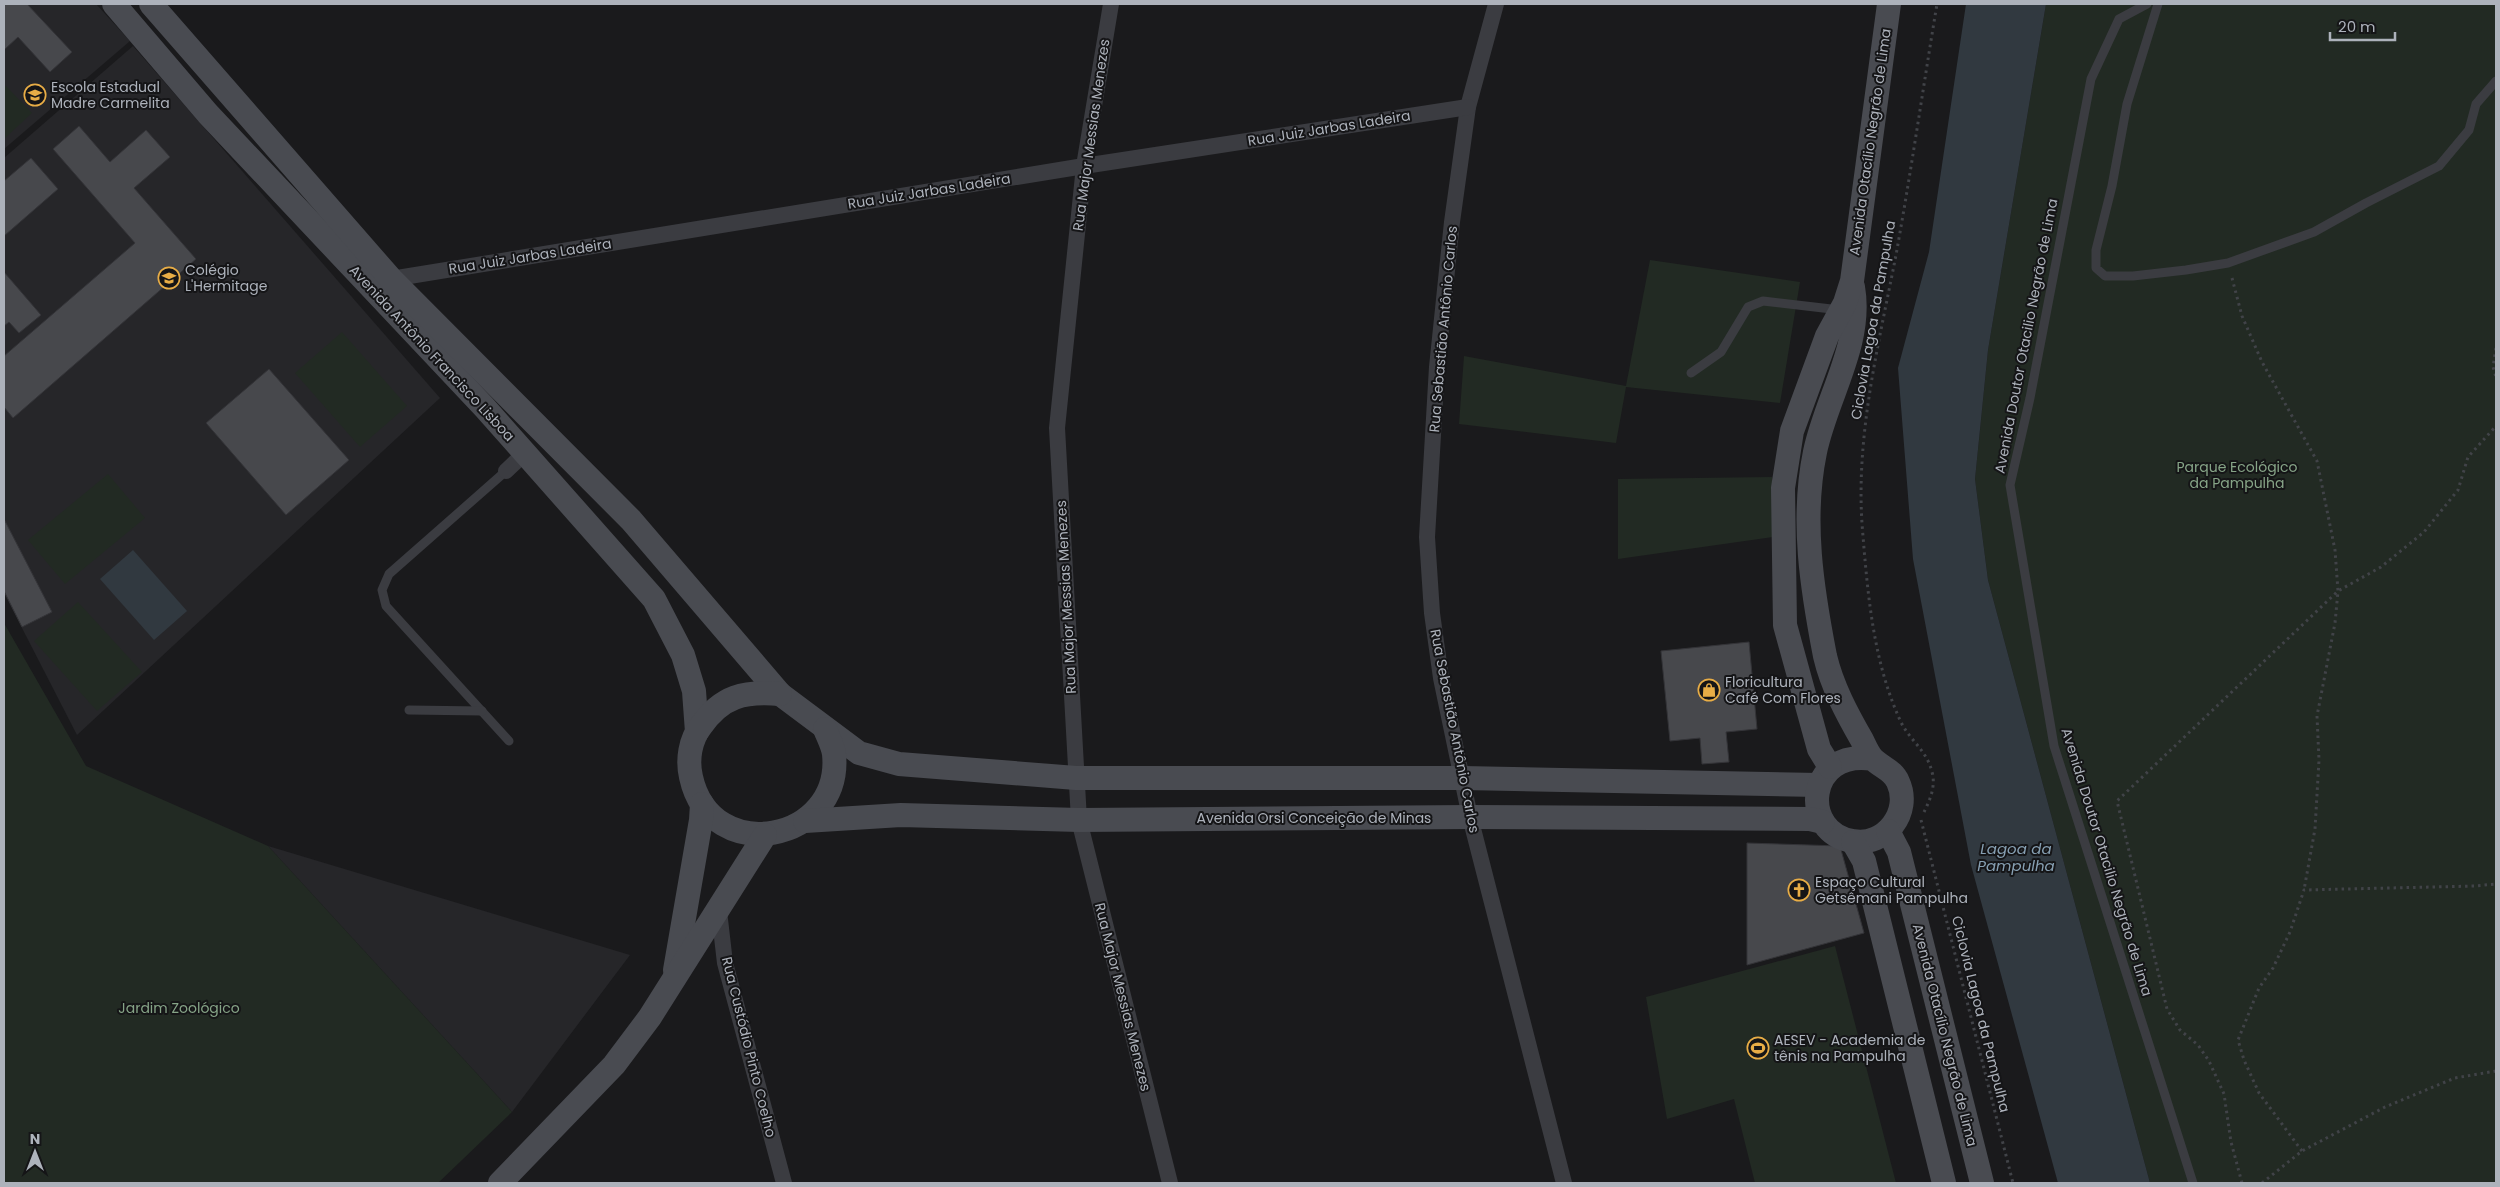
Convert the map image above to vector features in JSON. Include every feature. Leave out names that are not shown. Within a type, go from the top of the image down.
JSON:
[{"type":"street","name":"Avenida Antônio Francisco Lisboa","points":[[114,4],[208,114],[525,453],[654,599],[683,654],[694,691],[697,732]]},
{"type":"street","name":"Avenida Antônio Francisco Lisboa","points":[[151,4],[391,279],[631,520],[780,694]]},
{"type":"street","name":"Rua Major Messias Menezes","points":[[1111,4],[1084,166],[1057,428],[1079,820],[1170,1183]]},
{"type":"street","name":"Rua Sebastião Antônio Carlos","points":[[1496,4],[1468,107],[1452,222],[1437,367],[1427,537],[1436,641],[1470,817],[1564,1183]]},
{"type":"street","name":"Avenida Otacílio Negrão de Lima","points":[[1824,776],[1785,625],[1783,488],[1792,431],[1827,336],[1841,310],[1852,280],[1888,4]]},
{"type":"street","name":"Rua Juiz Jarbas Ladeira","points":[[391,279],[1084,166],[1468,107]]},
{"type":"street","name":"Avenida Otacílio Negrão de Lima","points":[[1852,280],[1857,307],[1853,331],[1815,451],[1807,508],[1810,564],[1826,658],[1844,708],[1873,759]]},
{"type":"street","points":[[506,471],[525,453]]},
{"type":"street","points":[[825,729],[834,754],[832,779],[823,803],[805,821],[766,835],[747,834],[730,828],[714,818],[702,804],[693,787],[689,768],[690,750],[697,732],[711,712],[732,698],[755,692],[780,694],[825,729],[859,752],[899,764],[1076,778],[1824,776],[1847,759],[1860,757],[1873,759],[1892,772],[1902,792],[1900,814],[1888,831],[1877,838],[1853,842]]},
{"type":"street","points":[[1824,776],[1817,804],[1823,822],[1831,831],[1853,842],[1864,861],[1944,1183]]},
{"type":"street","points":[[673,982],[702,820],[702,804]]},
{"type":"street","name":"Avenida Orsi Conceição de Minas","points":[[805,821],[901,815],[1079,820],[1470,817],[1810,820],[1823,822]]},
{"type":"street","name":"Avenida Otacílio Negrão de Lima","points":[[1888,831],[1899,852],[1982,1183]]},
{"type":"street","points":[[500,1183],[614,1065],[650,1017],[766,835]]},
{"type":"street","name":"Rua Custódio Pinto Coelho","points":[[719,911],[725,963],[784,1183]]},
{"type":"lane","name":"Avenida Doutor Otacilio Negrão de Lima","points":[[2147,4],[2119,19],[2091,79],[2030,398],[2010,484],[2054,746],[2193,1183]]},
{"type":"lane","points":[[2158,4],[2127,104],[2112,186],[2096,250],[2096,268],[2105,276],[2133,276],[2228,263],[2314,232],[2439,166],[2469,130],[2476,104],[2496,81]]},
{"type":"lane","points":[[1691,373],[1721,352],[1748,306],[1763,302],[1841,310]]},
{"type":"lane","points":[[506,471],[389,574],[382,590],[386,606],[509,741]]},
{"type":"lane","points":[[409,710],[482,711]]},
{"type":"path","name":"Ciclovia Lagoa da Pampulha","points":[[1937,4],[1896,253],[1870,387],[1862,465],[1862,535],[1880,670],[1901,722],[1922,749],[1933,773],[1933,792],[1921,820],[2013,1183]]},
{"type":"path","points":[[2228,263],[2242,316],[2262,362],[2317,461],[2335,550],[2338,591],[2328,669],[2317,716],[2319,760],[2315,829],[2304,890],[2290,932],[2273,968],[2259,988],[2238,1040],[2244,1060],[2259,1092],[2302,1151]]},
{"type":"path","points":[[2496,348],[2493,367],[2496,377]]},
{"type":"path","points":[[2242,1183],[2231,1142],[2224,1094],[2209,1062],[2198,1045],[2180,1030],[2167,1009],[2117,801],[2338,591],[2382,567],[2424,532],[2458,490],[2468,457],[2496,426]]},
{"type":"path","points":[[2304,890],[2496,884]]},
{"type":"path","points":[[2262,1183],[2302,1151],[2385,1107],[2455,1078],[2496,1071]]},
{"type":"shaded area","name":"Escola Estadual Madre Carmelita","points":[[4,4],[96,4],[130,41],[4,149]]},
{"type":"shaded area","name":"Colégio L'Hermitage","points":[[133,46],[440,398],[77,735],[4,593],[4,158]]},
{"type":"shaded area","points":[[268,846],[630,955],[512,1112]]},
{"type":"green space","name":"Parque Ecológico da Pampulha","points":[[2046,4],[2496,4],[2496,1183],[2150,1183],[1988,580],[1975,479],[1988,350]]},
{"type":"green space","points":[[6,86],[32,113],[4,139],[4,88]]},
{"type":"green space","points":[[1650,260],[1800,282],[1780,403],[1626,387],[1616,443],[1459,424],[1464,356],[1626,386]]},
{"type":"green space","points":[[342,332],[407,406],[360,447],[295,373]]},
{"type":"green space","points":[[108,474],[145,518],[65,584],[28,540]]},
{"type":"green space","points":[[1772,477],[1773,537],[1618,559],[1618,479]]},
{"type":"green space","points":[[78,602],[142,672],[97,711],[34,641]]},
{"type":"green space","name":"Jardim Zoológico","points":[[4,623],[86,766],[268,846],[512,1112],[438,1183],[4,1183]]},
{"type":"green space","name":"AESEV - Academia de tênis na Pampulha","points":[[1835,946],[1896,1183],[1755,1183],[1734,1099],[1667,1119],[1646,997]]},
{"type":"water","name":"Lagoa da Pampulha","points":[[1966,4],[2046,4],[1988,350],[1975,479],[1988,580],[2150,1183],[2058,1183],[1971,865],[1913,559],[1898,368],[1929,252]]},
{"type":"water","points":[[133,550],[187,611],[154,640],[100,579]]},
{"type":"building","points":[[4,4],[27,4],[72,52],[50,72],[18,37],[4,50]]},
{"type":"building","points":[[79,126],[110,162],[146,130],[170,157],[134,188],[196,259],[13,418],[4,407],[4,356],[135,243],[53,149]]},
{"type":"building","points":[[31,158],[58,189],[4,236],[4,181]]},
{"type":"building","points":[[4,272],[41,315],[19,333],[9,322],[4,326]]},
{"type":"building","points":[[269,369],[349,460],[286,515],[206,423]]},
{"type":"building","points":[[4,519],[52,612],[22,627],[4,591]]},
{"type":"building","name":"Floricultura Café Com Flores","points":[[1749,642],[1757,729],[1726,732],[1729,762],[1702,764],[1700,738],[1670,741],[1661,651]]},
{"type":"building","name":"Espaço Cultural Getsêmani Pampulha","points":[[1747,843],[1840,846],[1864,933],[1747,965]]},
{"type":"place","name":"Escola Estadual Madre Carmelita","points":[[35,95]]},
{"type":"place","name":"Colégio L'Hermitage","points":[[169,278]]},
{"type":"place","name":"Floricultura Café Com Flores","points":[[1709,690]]},
{"type":"place","name":"Espaço Cultural Getsêmani Pampulha","points":[[1799,890]]},
{"type":"place","name":"AESEV - Academia de tênis na Pampulha","points":[[1758,1048]]}]
